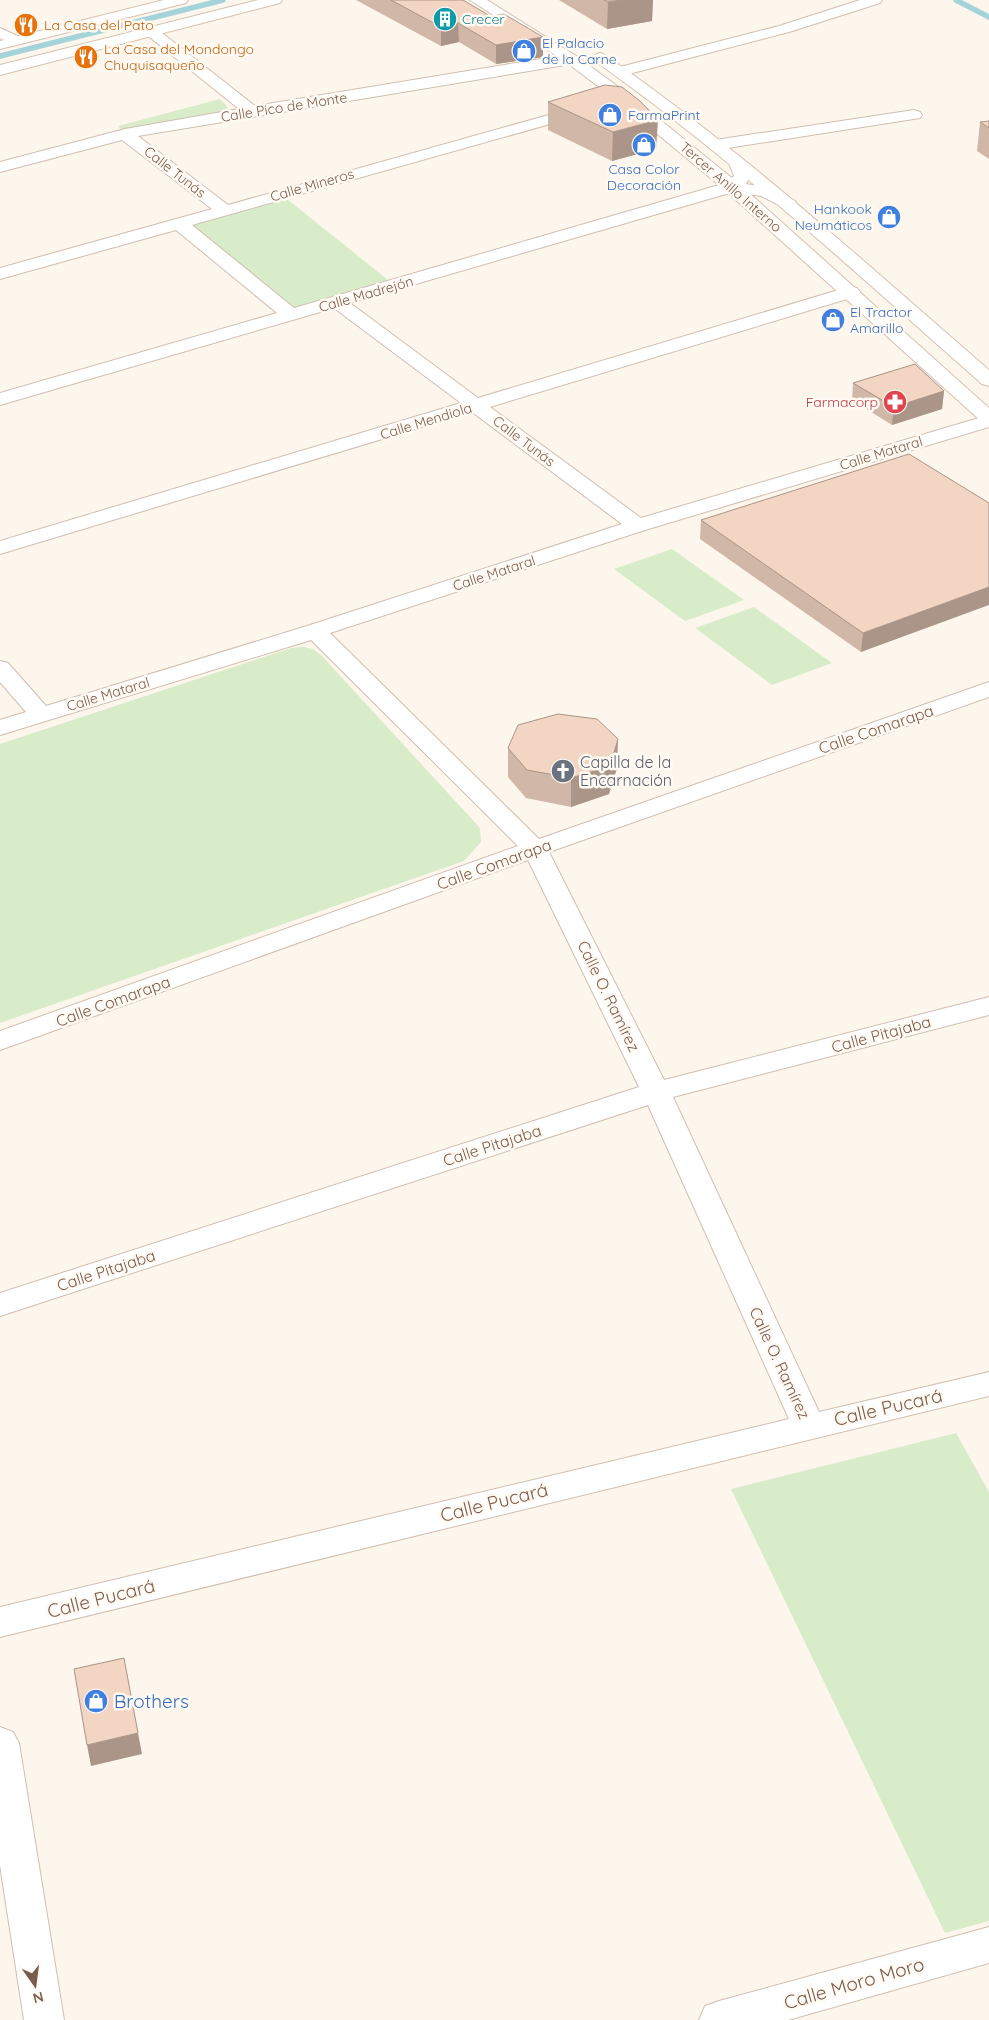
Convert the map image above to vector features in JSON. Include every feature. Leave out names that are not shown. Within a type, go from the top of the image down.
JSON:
[{"type":"street","points":[[0,45],[181,0]]},
{"type":"street","points":[[0,70],[275,0]]},
{"type":"street","name":"Tercer Anillo Interno","points":[[477,0],[571,59],[625,98],[732,187],[989,420]]},
{"type":"street","points":[[621,71],[784,29],[876,0]]},
{"type":"street","points":[[0,32],[17,41]]},
{"type":"street","points":[[152,32],[253,112]]},
{"type":"street","name":"Tercer Anillo Interno","points":[[589,51],[621,71],[653,95],[789,204],[989,380]]},
{"type":"street","name":"Calle Pico de Monte","points":[[0,167],[125,134],[174,124],[571,59]]},
{"type":"street","points":[[598,77],[638,97],[653,95]]},
{"type":"street","name":"Calle Mineros","points":[[0,274],[625,98]]},
{"type":"street","points":[[715,145],[914,115]]},
{"type":"street","name":"Calle Tunás","points":[[125,134],[224,210]]},
{"type":"street","points":[[732,187],[739,182],[742,176],[738,163]]},
{"type":"street","name":"Calle Madrejón","points":[[0,399],[732,187],[766,192],[789,204]]},
{"type":"street","points":[[178,223],[291,315]]},
{"type":"street","name":"Calle Mendiola","points":[[0,548],[850,292]]},
{"type":"street","name":"Calle Tunás","points":[[337,302],[638,526]]},
{"type":"street","name":"Calle Mataral","points":[[0,728],[40,714],[315,632],[638,526],[989,420]]},
{"type":"street","name":"Calle O. Ramírez","points":[[315,632],[536,849],[656,1092],[809,1426]]},
{"type":"street","points":[[0,668],[40,714]]},
{"type":"street","name":"Calle Comarapa","points":[[0,1041],[989,689]]},
{"type":"street","name":"Calle Pitajaba","points":[[0,1305],[656,1092],[989,1006]]},
{"type":"street","name":"Calle Pucará","points":[[0,1622],[989,1384]]},
{"type":"street","points":[[0,1744],[44,2020]]},
{"type":"street","name":"Calle Moro Moro","points":[[719,2020],[989,1945]]},
{"type":"green space","points":[[220,99],[228,109],[223,113],[122,130],[118,126]]},
{"type":"green space","points":[[287,199],[388,280],[292,308],[191,225]]},
{"type":"green space","points":[[672,549],[744,600],[685,621],[614,569]]},
{"type":"green space","points":[[754,607],[832,663],[772,685],[695,628]]},
{"type":"green space","points":[[303,647],[313,649],[322,656],[480,828],[481,842],[464,861],[0,1023],[0,744],[291,648]]},
{"type":"green space","points":[[956,1433],[989,1492],[989,1921],[945,1933],[731,1489]]},
{"type":"building","points":[[391,0],[463,0],[490,16],[471,20],[504,14],[543,37],[496,45],[458,23],[441,27]]},
{"type":"building","points":[[604,0],[622,0],[608,2]]},
{"type":"building","points":[[605,85],[622,87],[640,101],[658,120],[613,132],[548,102]]},
{"type":"building","points":[[989,121],[989,128],[980,122]]},
{"type":"building","points":[[915,364],[944,391],[894,407],[853,383]]},
{"type":"building","points":[[909,454],[989,503],[989,587],[863,633],[701,520]]},
{"type":"building","points":[[558,714],[597,719],[618,739],[610,766],[571,778],[527,770],[508,748],[518,725]]},
{"type":"building","points":[[124,1658],[138,1733],[87,1745],[74,1669]]},
{"type":"waterway","points":[[0,56],[223,0]]},
{"type":"waterway","points":[[956,0],[989,17]]},
{"type":"place","name":"Crecer","points":[[445,19]]},
{"type":"place","name":"La Casa del Pato","points":[[26,25]]},
{"type":"place","name":"El Palacio de la Carne","points":[[524,51]]},
{"type":"place","name":"La Casa del Mondongo Chuquisaqueño","points":[[86,57]]},
{"type":"place","name":"FarmaPrint","points":[[610,115]]},
{"type":"place","name":"Casa Color Decoración","points":[[644,145]]},
{"type":"place","name":"Hankook Neumáticos","points":[[889,217]]},
{"type":"place","name":"El Tractor Amarillo","points":[[833,320]]},
{"type":"place","name":"Farmacorp","points":[[895,402]]},
{"type":"place","name":"Capilla de la Encarnación","points":[[563,771]]},
{"type":"place","name":"Brothers","points":[[96,1701]]}]
